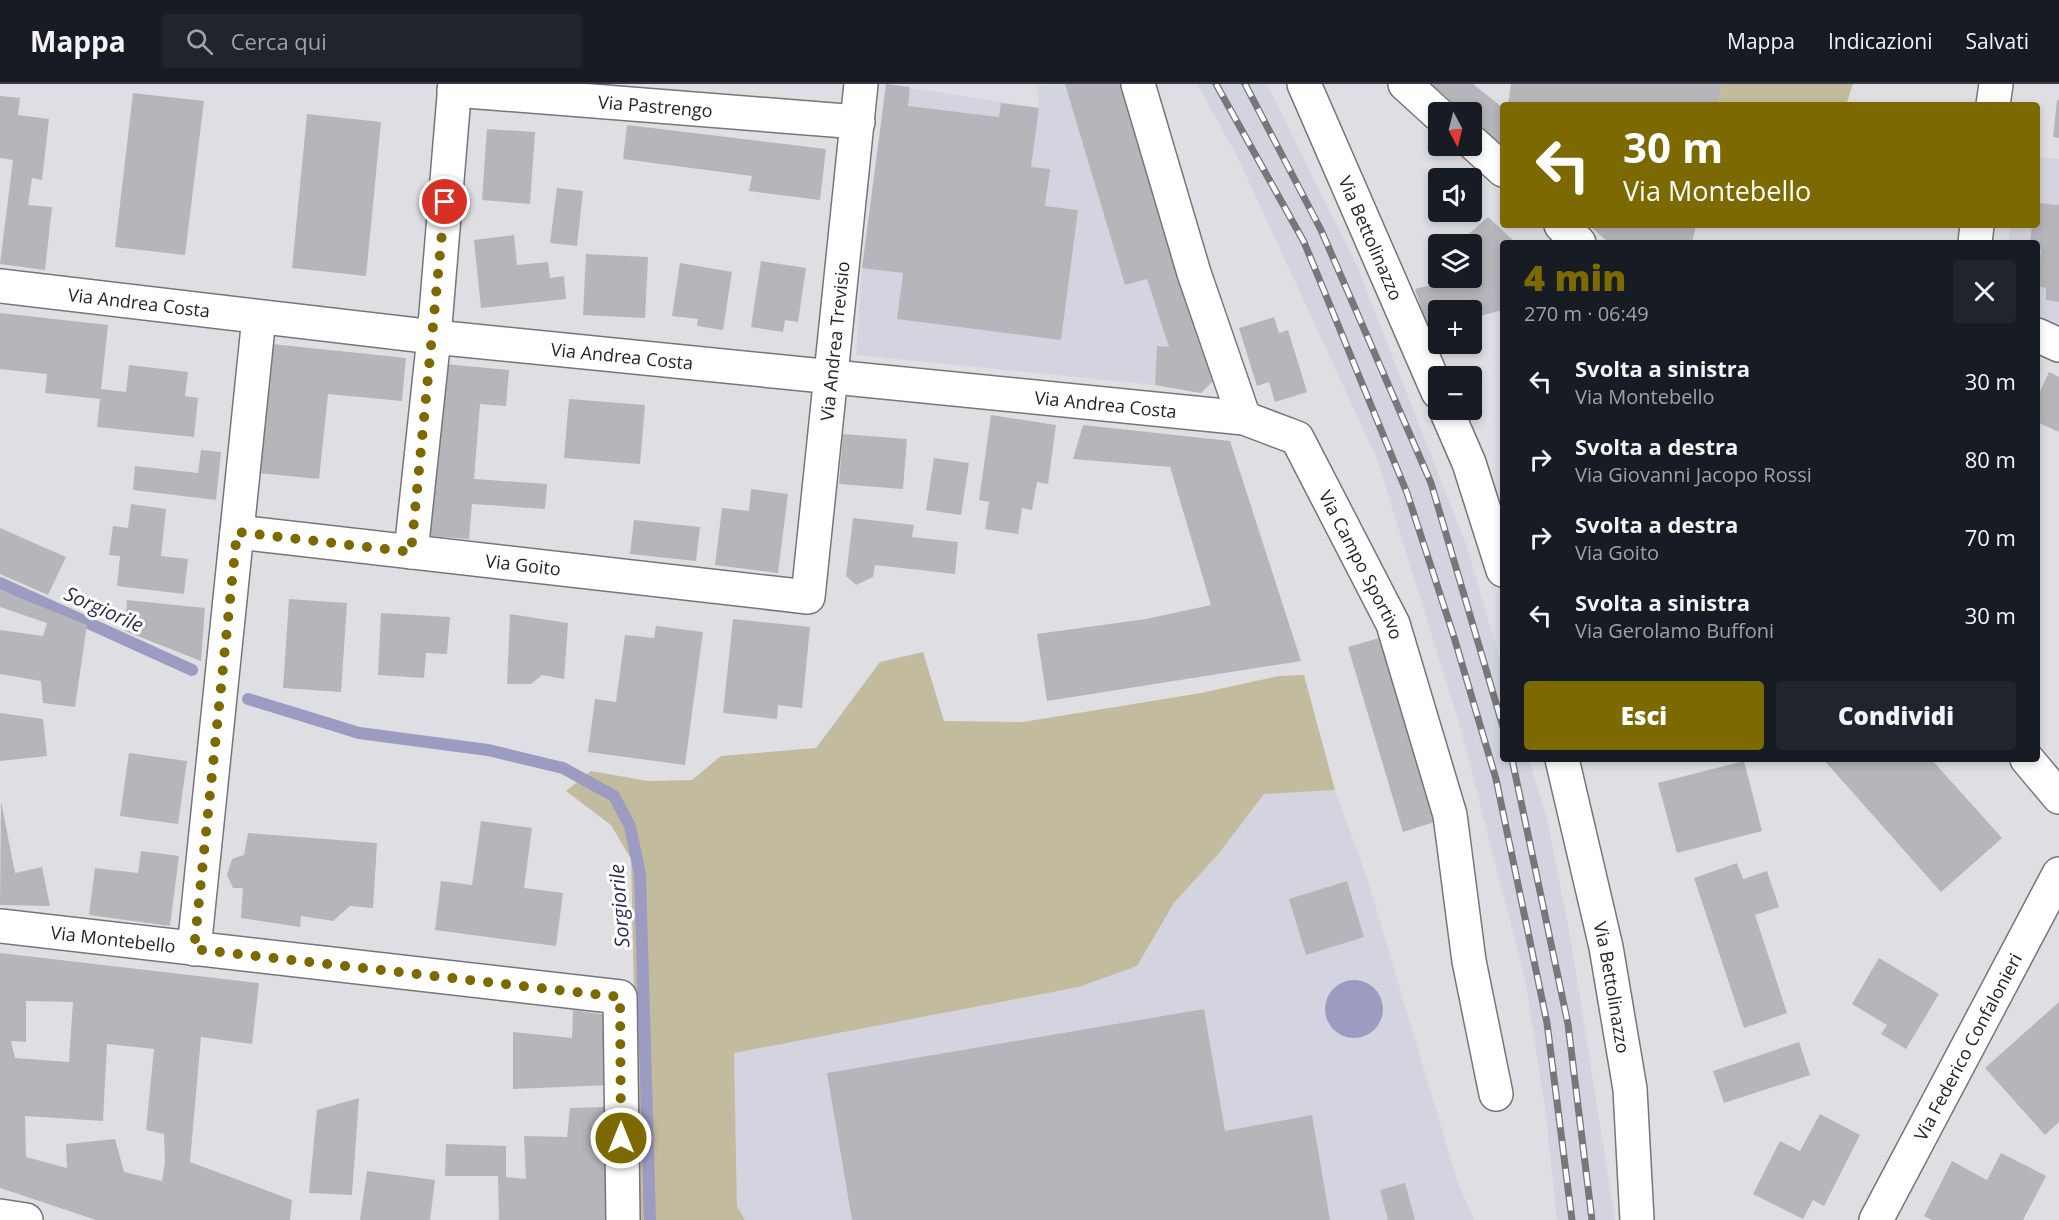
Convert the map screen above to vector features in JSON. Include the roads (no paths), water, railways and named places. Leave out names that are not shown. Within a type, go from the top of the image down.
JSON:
[{"type":"street","name":"Via Andrea Trevisio","points":[[808,597],[833,375],[861,84]]},
{"type":"street","points":[[1138,84],[1194,273],[1244,418]]},
{"type":"street","name":"Via Bettolinazzo","points":[[1304,84],[1428,369]]},
{"type":"street","points":[[1405,84],[1428,105]]},
{"type":"street","points":[[1993,102],[1996,84]]},
{"type":"street","name":"Via Pastrengo","points":[[454,87],[858,122]]},
{"type":"street","points":[[411,552],[434,337],[454,87]]},
{"type":"street","points":[[1482,151],[1500,167]]},
{"type":"street","points":[[1564,228],[1576,240]]},
{"type":"street","name":"Via Andrea Costa","points":[[0,286],[434,337],[833,375],[1244,418]]},
{"type":"street","points":[[194,949],[259,317]]},
{"type":"street","points":[[2040,336],[2059,345]]},
{"type":"street","name":"Via Campo Sportivo","points":[[1244,418],[1297,438],[1393,624],[1450,815],[1469,961],[1496,1094]]},
{"type":"street","points":[[1450,420],[1469,463],[1500,561]]},
{"type":"street","name":"Via Goito","points":[[237,532],[808,597]]},
{"type":"street","name":"Via Bettolinazzo","points":[[1563,762],[1606,948],[1630,1089],[1637,1220]]},
{"type":"street","points":[[2030,762],[2059,797]]},
{"type":"street","name":"Via Federico Confalonieri","points":[[1876,1220],[2059,874]]},
{"type":"street","name":"Via Montebello","points":[[0,926],[620,997],[623,1220]]},
{"type":"street","points":[[0,1216],[26,1220]]},
{"type":"water","points":[[1348,980],[1360,980],[1375,988],[1383,1003],[1383,1015],[1375,1030],[1360,1038],[1348,1038],[1333,1030],[1325,1015],[1325,1003],[1333,988]]},
{"type":"waterway","name":"Sorgiorile","points":[[0,583],[192,670]]},
{"type":"waterway","name":"Sorgiorile","points":[[248,699],[359,733],[488,750],[563,768],[614,796],[630,826],[640,874],[650,1220]]},
{"type":"railway","points":[[1216,84],[1304,242],[1407,493],[1454,637],[1496,779],[1547,1023],[1572,1220]]},
{"type":"railway","points":[[1245,84],[1321,230],[1431,483],[1500,717]]},
{"type":"railway","points":[[1513,762],[1568,1024],[1592,1220]]}]
